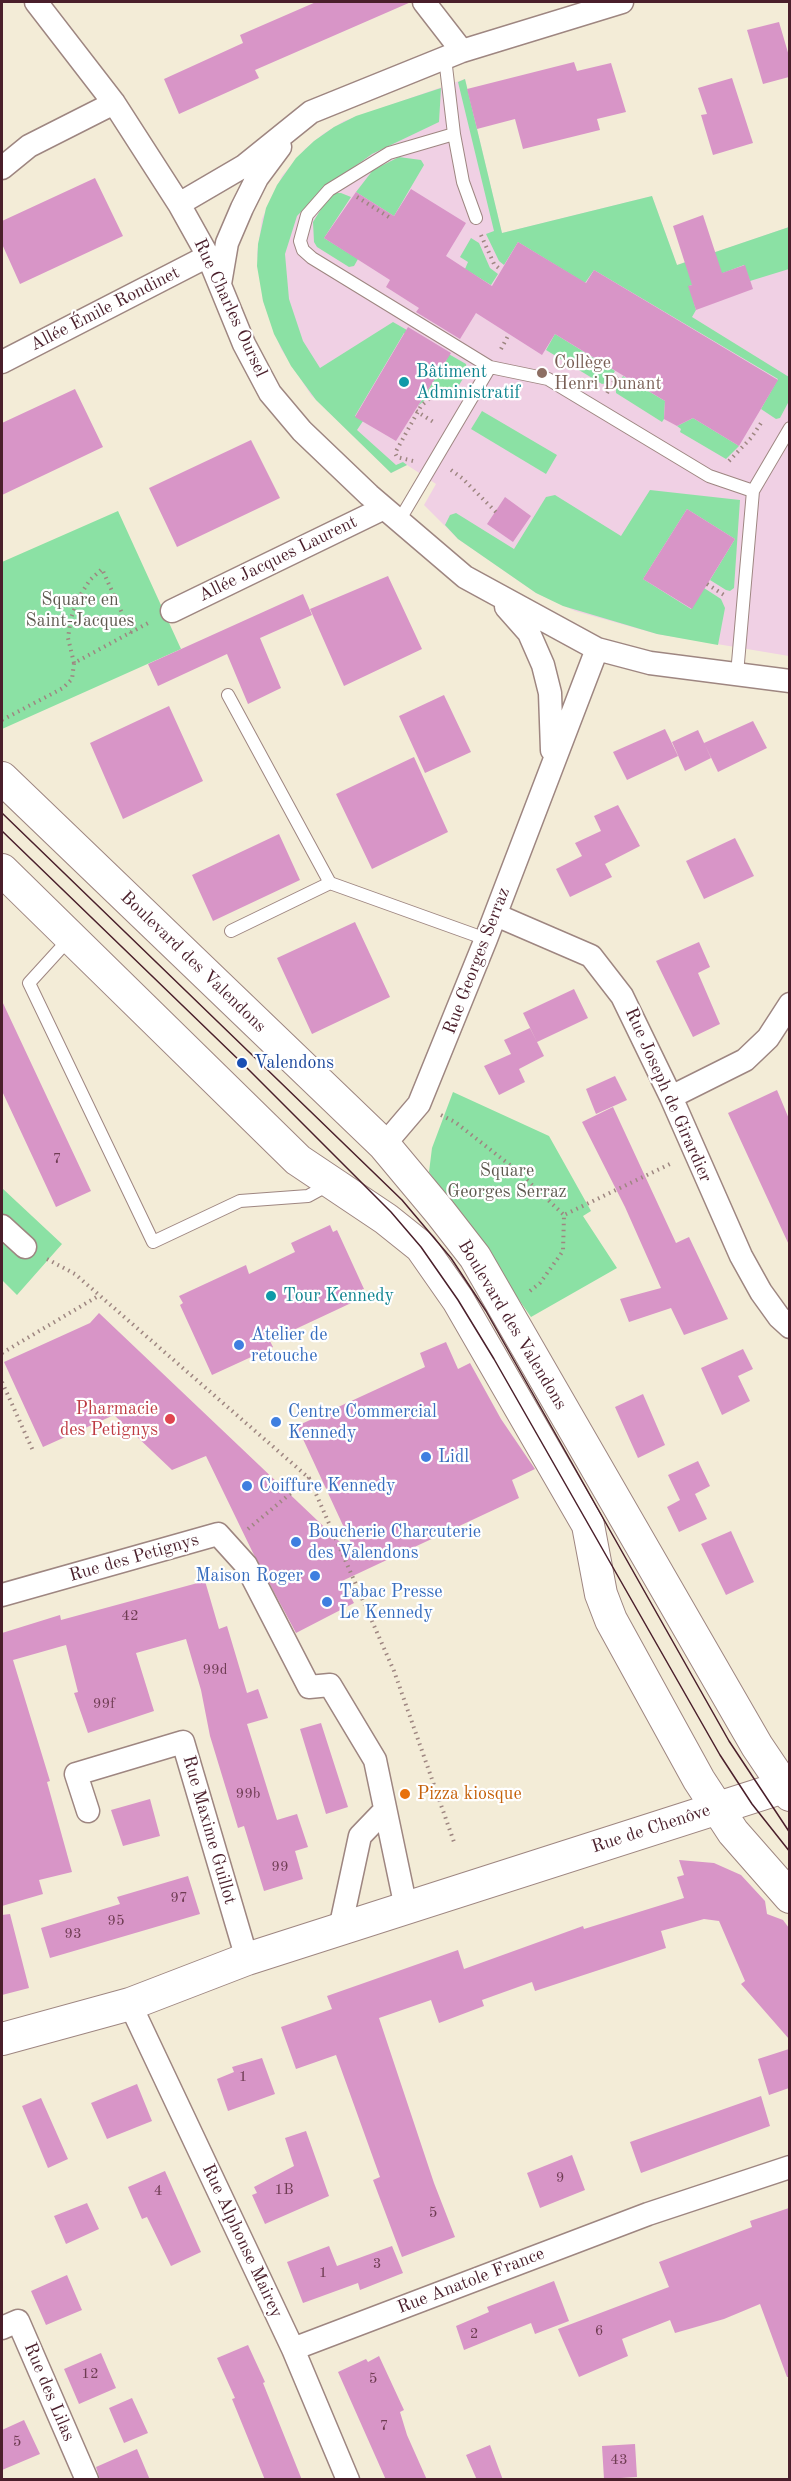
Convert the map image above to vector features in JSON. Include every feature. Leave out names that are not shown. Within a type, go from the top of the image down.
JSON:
[{"type":"street","name":"Rue Charles Oursel","points":[[36,2],[114,103],[179,204],[208,256],[244,344],[270,393],[302,430],[392,514],[465,577],[497,597],[597,649],[650,663],[789,681]]},
{"type":"street","points":[[424,2],[453,54]]},
{"type":"street","points":[[179,204],[244,166],[311,112],[453,54],[620,2]]},
{"type":"street","points":[[2,168],[29,146],[114,103]]},
{"type":"street","points":[[220,285],[227,243],[257,178],[289,135],[311,112]]},
{"type":"street","name":"Allée Émile Rondinet","points":[[2,362],[208,256]]},
{"type":"street","name":"Allée Jacques Laurent","points":[[172,610],[392,514]]},
{"type":"street","name":"Rue Charles Oursel","points":[[497,597],[529,633],[543,665]]},
{"type":"street","name":"Rue Georges Serraz","points":[[384,1145],[419,1104],[496,915],[597,649]]},
{"type":"street","name":"Rue Georges Serraz","points":[[543,665],[551,703],[552,767]]},
{"type":"street","name":"Boulevard des Valendons","points":[[2,778],[384,1145],[475,1257],[743,1722],[787,1789]]},
{"type":"street","name":"Boulevard des Valendons","points":[[2,870],[298,1160],[386,1219],[421,1247],[458,1300],[588,1525],[596,1572],[610,1620],[716,1808],[739,1840],[789,1897]]},
{"type":"street","name":"Rue Joseph de Girardier","points":[[496,915],[591,956],[622,996],[671,1097],[741,1256],[761,1293],[789,1328]]},
{"type":"street","points":[[671,1097],[746,1060],[768,1038],[789,1004]]},
{"type":"street","points":[[2,1226],[25,1247]]},
{"type":"street","points":[[2,2039],[130,2004],[247,1959],[406,1908],[375,1760],[330,1685],[309,1687],[246,1565],[223,1540]]},
{"type":"street","name":"Rue des Petignys","points":[[2,1595],[223,1540]]},
{"type":"street","name":"Rue Maxime Guillot","points":[[88,1811],[76,1774],[183,1742],[247,1959]]},
{"type":"street","name":"Rue de Chenôve","points":[[406,1908],[716,1808],[787,1789]]},
{"type":"street","points":[[340,1929],[360,1836],[385,1810]]},
{"type":"street","name":"Rue Alphonse Mairey","points":[[130,2004],[293,2349],[348,2480]]},
{"type":"street","name":"Rue Anatole France","points":[[293,2349],[648,2214],[789,2167]]},
{"type":"street","name":"Rue des Lilas","points":[[2,2328],[18,2321],[87,2480]]},
{"type":"lane","points":[[453,54],[454,134],[463,182],[476,218]]},
{"type":"lane","points":[[454,134],[389,153],[330,190],[308,216],[300,241],[303,250],[312,258],[490,367],[548,379],[709,476],[753,491]]},
{"type":"lane","points":[[392,514],[432,465],[490,367]]},
{"type":"lane","points":[[737,674],[753,491],[789,428]]},
{"type":"lane","points":[[228,695],[330,883],[486,939]]},
{"type":"lane","points":[[231,931],[330,883]]},
{"type":"lane","points":[[71,937],[29,983],[153,1242],[240,1201],[308,1196],[331,1183]]},
{"type":"path","points":[[338,185],[392,219]]},
{"type":"path","points":[[476,218],[494,264],[501,270]]},
{"type":"path","points":[[466,407],[440,394],[428,398],[416,411],[395,455],[432,465],[462,478],[496,512]]},
{"type":"path","points":[[416,411],[428,419]]},
{"type":"path","points":[[709,476],[740,450],[763,420]]},
{"type":"path","points":[[2,720],[63,688],[72,679],[74,663],[68,638],[71,618],[79,597],[90,580],[102,569],[131,633]]},
{"type":"path","points":[[74,663],[172,610]]},
{"type":"path","points":[[419,1104],[464,1128],[515,1168],[564,1215],[563,1251],[540,1283],[506,1310]]},
{"type":"path","points":[[564,1215],[694,1153]]},
{"type":"path","points":[[25,1247],[75,1274],[309,1478],[394,1671],[454,1842]]},
{"type":"path","points":[[2,1353],[100,1295]]},
{"type":"path","points":[[2,1382],[34,1452]]},
{"type":"path","points":[[223,1540],[309,1478]]},
{"type":"shaded area","name":"Collège Henri Dunant","points":[[465,79],[502,233],[652,196],[677,265],[789,227],[789,656],[657,634],[575,611],[536,593],[458,539],[424,505],[436,484],[407,465],[391,473],[311,395],[281,349],[263,301],[257,254],[262,219],[282,176],[305,149],[344,121]]},
{"type":"green space","points":[[465,79],[502,233],[652,196],[677,265],[789,227],[789,269],[750,281],[744,265],[689,286],[696,310],[692,317],[789,377],[789,401],[780,418],[776,419],[761,409],[778,379],[594,270],[585,283],[518,242],[504,265],[499,261],[486,234],[494,231],[458,82]]},
{"type":"green space","points":[[441,88],[439,122],[372,154],[322,190],[297,216],[285,254],[289,299],[303,341],[320,368],[393,322],[466,364],[467,372],[453,395],[443,391],[433,393],[418,406],[447,359],[404,333],[355,416],[363,421],[357,430],[396,465],[403,462],[407,465],[391,473],[316,400],[291,366],[274,334],[263,301],[257,266],[258,244],[266,208],[277,185],[296,158],[314,141],[334,127],[356,116]]},
{"type":"green space","points":[[399,157],[421,160],[424,165],[394,216],[356,192],[373,170]]},
{"type":"green space","points":[[331,193],[341,193],[351,197],[324,238],[358,259],[354,266],[349,267],[317,247],[314,242],[313,222]]},
{"type":"green space","points":[[471,238],[479,243],[490,268],[498,274],[491,285],[465,269],[468,262],[460,257]]},
{"type":"green space","points":[[555,334],[615,371],[607,383],[602,384],[546,350]]},
{"type":"green space","points":[[623,376],[665,401],[662,422],[616,393],[616,388]]},
{"type":"green space","points":[[482,411],[557,455],[546,474],[471,429]]},
{"type":"green space","points":[[693,418],[739,446],[726,459],[680,432],[681,429],[677,426]]},
{"type":"green space","points":[[650,490],[740,500],[734,588],[730,591],[726,590],[710,580],[735,539],[687,509],[643,579],[691,609],[704,588],[721,599],[725,608],[718,645],[657,634],[563,606],[536,593],[458,539],[445,525],[450,515],[456,513],[514,549],[546,497],[555,495],[621,536]]},
{"type":"green space","name":"Square en Saint-Jacques","points":[[118,511],[181,649],[2,729],[2,562]]},
{"type":"green space","name":"Square Georges Serraz","points":[[453,1092],[549,1136],[591,1211],[583,1216],[617,1268],[531,1317],[429,1172],[432,1148]]},
{"type":"green space","points":[[2,1188],[62,1244],[17,1295],[2,1280]]},
{"type":"building","points":[[316,2],[411,2],[255,70],[259,78],[179,114],[164,79],[243,43],[240,35]]},
{"type":"building","points":[[779,22],[789,56],[789,77],[763,84],[747,30]]},
{"type":"building","points":[[574,62],[577,71],[611,63],[626,112],[597,119],[600,130],[523,149],[515,119],[477,129],[467,89]]},
{"type":"building","points":[[732,78],[753,143],[713,155],[701,115],[707,114],[698,88]]},
{"type":"building","points":[[95,178],[123,236],[20,284],[2,244],[2,221]]},
{"type":"building","points":[[411,189],[466,223],[446,256],[492,286],[518,242],[586,283],[594,270],[778,380],[739,446],[693,418],[677,426],[664,419],[665,401],[555,334],[542,355],[476,313],[460,339],[416,312],[419,308],[386,287],[390,280],[324,238],[356,192],[394,216]]},
{"type":"building","points":[[703,215],[722,273],[745,265],[753,289],[696,310],[688,286],[692,285],[673,226]]},
{"type":"building","name":"Bâtiment Administratif","points":[[408,327],[451,353],[396,441],[355,417]]},
{"type":"building","points":[[75,389],[103,447],[2,495],[2,423]]},
{"type":"building","points":[[251,440],[280,498],[177,547],[149,488]]},
{"type":"building","points":[[505,497],[531,516],[513,542],[487,524]]},
{"type":"building","points":[[687,509],[735,539],[692,609],[643,579]]},
{"type":"building","points":[[388,576],[422,649],[344,686],[310,609]]},
{"type":"building","points":[[303,594],[312,615],[260,638],[281,688],[248,704],[227,654],[158,686],[148,664]]},
{"type":"building","points":[[444,695],[471,752],[425,773],[399,716]]},
{"type":"building","points":[[169,706],[203,781],[123,819],[90,743]]},
{"type":"building","points":[[753,721],[767,748],[718,772],[704,743]]},
{"type":"building","points":[[665,729],[678,756],[627,780],[613,752]]},
{"type":"building","points":[[698,730],[711,758],[685,771],[672,742]]},
{"type":"building","points":[[414,757],[448,832],[372,869],[336,794]]},
{"type":"building","points":[[618,805],[640,846],[605,864],[612,877],[570,897],[556,869],[582,856],[575,843],[601,831],[594,816]]},
{"type":"building","points":[[279,834],[300,880],[213,921],[192,875]]},
{"type":"building","points":[[735,838],[754,876],[704,899],[686,861]]},
{"type":"building","points":[[355,922],[390,997],[312,1034],[277,958]]},
{"type":"building","points":[[699,942],[710,967],[698,973],[720,1024],[693,1037],[656,961]]},
{"type":"building","points":[[574,989],[588,1018],[537,1042],[523,1013]]},
{"type":"building","points":[[2,1001],[91,1191],[56,1207],[2,1091]]},
{"type":"building","points":[[530,1028],[544,1056],[519,1069],[525,1082],[499,1095],[484,1066],[511,1054],[504,1040]]},
{"type":"building","points":[[615,1076],[627,1100],[596,1114],[586,1089]]},
{"type":"building","points":[[777,1090],[789,1119],[789,1245],[728,1113]]},
{"type":"building","points":[[613,1107],[676,1243],[689,1237],[728,1319],[684,1335],[671,1308],[629,1322],[620,1299],[661,1288],[625,1207],[582,1122]]},
{"type":"building","name":"Tour Kennedy","points":[[330,1225],[333,1232],[337,1230],[364,1289],[361,1290],[364,1297],[270,1341],[273,1347],[212,1375],[180,1305],[183,1303],[179,1296],[246,1265],[249,1274],[295,1252],[291,1243]]},
{"type":"building","points":[[99,1313],[359,1560],[297,1426],[425,1367],[420,1353],[446,1342],[458,1369],[470,1363],[501,1419],[535,1469],[512,1480],[519,1498],[342,1581],[354,1603],[296,1633],[253,1553],[206,1456],[172,1470],[114,1415],[43,1447],[4,1362],[90,1323]]},
{"type":"building","points":[[743,1349],[753,1369],[738,1376],[750,1401],[722,1415],[701,1368]]},
{"type":"building","points":[[643,1394],[665,1445],[638,1458],[615,1407]]},
{"type":"building","points":[[698,1461],[710,1486],[695,1494],[707,1519],[679,1532],[667,1507],[680,1500],[668,1475]]},
{"type":"building","points":[[731,1531],[754,1582],[726,1595],[701,1544]]},
{"type":"building","points":[[205,1581],[219,1629],[227,1626],[247,1693],[258,1689],[268,1718],[247,1724],[277,1820],[297,1814],[308,1847],[295,1851],[303,1879],[264,1891],[244,1826],[238,1828],[210,1736],[201,1690],[186,1639],[136,1653],[154,1711],[88,1733],[74,1693],[78,1692],[66,1645],[13,1660],[50,1781],[47,1782],[72,1872],[39,1880],[43,1894],[2,1906],[2,1633],[60,1615],[61,1620]]},
{"type":"building","points":[[321,1723],[348,1807],[326,1814],[300,1729]]},
{"type":"building","points":[[150,1799],[160,1836],[123,1846],[111,1810]]},
{"type":"building","points":[[679,1860],[714,1863],[741,1875],[765,1901],[767,1914],[783,1920],[789,1928],[789,2039],[741,1984],[745,1981],[719,1921],[704,1919],[661,1931],[666,1948],[535,1991],[532,1982],[482,2000],[484,2006],[439,2023],[431,2000],[379,2018],[434,2183],[455,2237],[402,2257],[373,2180],[380,2177],[336,2055],[296,2069],[281,2027],[332,2009],[327,1996],[458,1950],[464,1969],[583,1926],[584,1929],[684,1898],[677,1877],[684,1875]]},
{"type":"building","points":[[188,1876],[200,1914],[50,1958],[41,1928],[120,1904],[117,1897]]},
{"type":"building","points":[[10,1914],[29,1988],[2,1995],[2,1915]]},
{"type":"building","points":[[789,2049],[789,2088],[769,2095],[758,2059]]},
{"type":"building","points":[[262,2058],[275,2094],[228,2111],[217,2079],[234,2072],[232,2067]]},
{"type":"building","points":[[137,2084],[152,2121],[107,2139],[91,2103]]},
{"type":"building","points":[[761,2096],[770,2126],[641,2173],[630,2142]]},
{"type":"building","points":[[41,2098],[68,2159],[48,2168],[22,2106]]},
{"type":"building","points":[[306,2131],[329,2196],[265,2224],[252,2195],[257,2193],[254,2187],[294,2166],[285,2138]]},
{"type":"building","points":[[572,2155],[585,2190],[540,2208],[527,2173]]},
{"type":"building","points":[[165,2171],[201,2252],[171,2266],[147,2217],[142,2219],[128,2187]]},
{"type":"building","points":[[87,2203],[99,2229],[66,2244],[54,2216]]},
{"type":"building","points":[[789,2208],[789,2377],[787,2377],[760,2304],[724,2319],[675,2333],[670,2320],[622,2339],[628,2356],[579,2377],[558,2329],[669,2287],[659,2262],[752,2227],[750,2221]]},
{"type":"building","points":[[329,2246],[337,2266],[392,2246],[403,2273],[360,2290],[358,2283],[303,2303],[287,2262]]},
{"type":"building","points":[[67,2275],[82,2310],[46,2325],[31,2291]]},
{"type":"building","points":[[554,2281],[569,2321],[535,2334],[531,2323],[464,2350],[456,2326],[489,2312],[487,2307]]},
{"type":"building","points":[[248,2345],[265,2382],[263,2383],[302,2480],[265,2480],[232,2399],[235,2398],[217,2358]]},
{"type":"building","points":[[101,2353],[116,2388],[79,2404],[64,2369]]},
{"type":"building","points":[[379,2356],[404,2410],[400,2412],[407,2435],[427,2480],[386,2480],[338,2372],[366,2359],[368,2362]]},
{"type":"building","points":[[132,2398],[148,2433],[124,2443],[109,2408]]},
{"type":"building","points":[[24,2420],[40,2454],[2,2470],[2,2430]]},
{"type":"building","points":[[635,2444],[637,2477],[604,2479],[602,2446]]},
{"type":"building","points":[[490,2445],[503,2480],[477,2480],[466,2455]]},
{"type":"building","points":[[137,2449],[150,2480],[100,2480],[96,2467]]},
{"type":"tram line","points":[[2,813],[402,1200],[451,1258],[486,1311],[729,1741],[790,1833]]},
{"type":"tram line","points":[[2,831],[242,1063],[391,1212],[421,1247],[458,1300],[494,1359],[720,1755],[752,1804],[790,1852]]},
{"type":"place","name":"Collège Henri Dunant","points":[[542,373]]},
{"type":"place","name":"Bâtiment Administratif","points":[[404,382]]},
{"type":"place","name":"Valendons","points":[[242,1063]]},
{"type":"place","name":"Tour Kennedy","points":[[271,1296]]},
{"type":"place","name":"Atelier de retouche","points":[[239,1345]]},
{"type":"place","name":"Pharmacie des Petignys","points":[[170,1419]]},
{"type":"place","name":"Centre Commercial Kennedy","points":[[276,1422]]},
{"type":"place","name":"Lidl","points":[[426,1457]]},
{"type":"place","name":"Coiffure Kennedy","points":[[247,1486]]},
{"type":"place","name":"Boucherie Charcuterie des Valendons","points":[[296,1542]]},
{"type":"place","name":"Maison Roger","points":[[315,1576]]},
{"type":"place","name":"Tabac Presse Le Kennedy","points":[[327,1602]]},
{"type":"place","name":"Pizza kiosque","points":[[405,1794]]}]
